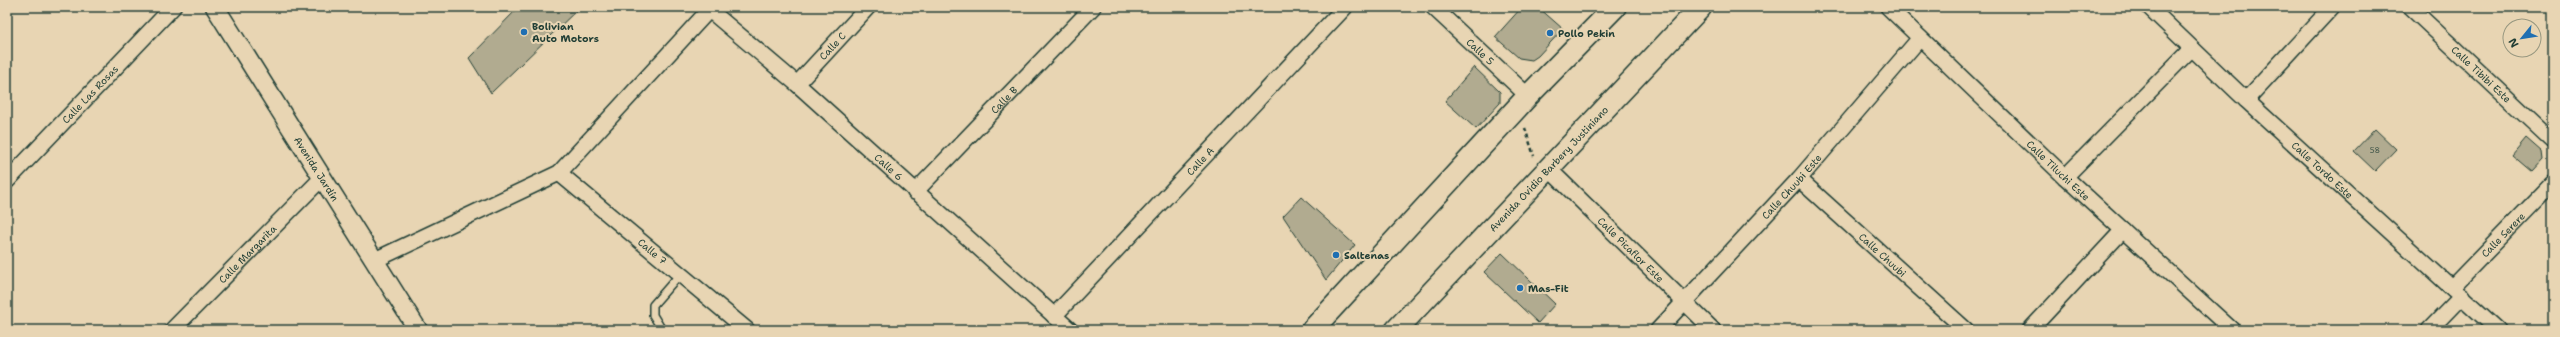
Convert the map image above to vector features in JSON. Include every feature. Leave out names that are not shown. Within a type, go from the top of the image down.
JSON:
[{"type":"main road","points":[[1312,330],[1523,101],[1615,7]]},
{"type":"main road","name":"Avenida Ovidio Barbery Justiniano","points":[[1396,330],[1701,7]]},
{"type":"street","name":"Calle Las Rosas","points":[[7,181],[173,7]]},
{"type":"street","name":"Avenida Jardín","points":[[215,7],[418,330]]},
{"type":"street","name":"Calle C","points":[[797,84],[868,7]]},
{"type":"street","name":"Calle B","points":[[914,192],[1093,7]]},
{"type":"street","name":"Calle A","points":[[1054,316],[1345,7]]},
{"type":"street","name":"Calle 5","points":[[1433,7],[1523,101]]},
{"type":"street","name":"Calle Tiluchi Este","points":[[1888,7],[2065,177],[2232,330]]},
{"type":"street","name":"Calle Tordo Este","points":[[2149,7],[2191,49],[2246,100],[2498,330]]},
{"type":"street","points":[[2246,100],[2332,7]]},
{"type":"street","name":"Calle Tibibi Este","points":[[2410,7],[2553,141]]},
{"type":"street","name":"Calle 6","points":[[707,8],[797,84],[914,192],[1070,330]]},
{"type":"street","points":[[374,260],[559,173],[707,8]]},
{"type":"street","name":"Calle Chuubi Este","points":[[1658,330],[1799,179],[1920,38]]},
{"type":"street","points":[[2065,177],[2191,49]]},
{"type":"street","name":"Calle 7","points":[[559,173],[681,273],[747,330]]},
{"type":"street","name":"Calle Picaflor Este","points":[[1545,173],[1713,330]]},
{"type":"street","name":"Calle Margarita","points":[[172,330],[323,177]]},
{"type":"street","name":"Calle Chuubi","points":[[1799,179],[1966,330]]},
{"type":"street","name":"Calle Serere","points":[[2429,330],[2457,291],[2553,183]]},
{"type":"street","points":[[2030,330],[2123,230]]},
{"type":"lane","points":[[662,330],[653,315],[653,305],[681,273]]},
{"type":"path","points":[[1523,101],[1545,173]]},
{"type":"building","name":"Bolivian Auto Motors","points":[[519,7],[580,7],[491,93],[469,58]]},
{"type":"building","points":[[1522,7],[1538,7],[1563,29],[1538,56],[1532,60],[1519,58],[1495,37]]},
{"type":"building","points":[[1474,67],[1500,92],[1500,103],[1476,129],[1445,101]]},
{"type":"building","points":[[2375,129],[2396,149],[2375,171],[2354,151]]},
{"type":"building","points":[[2526,138],[2542,152],[2543,160],[2532,172],[2512,155]]},
{"type":"building","points":[[1301,197],[1355,245],[1326,280],[1283,216]]},
{"type":"building","name":"Mas-Fit","points":[[1502,253],[1555,304],[1538,323],[1484,272]]},
{"type":"place","name":"Bolivian Auto Motors","points":[[524,32]]},
{"type":"place","name":"Pollo Pekin","points":[[1550,33]]},
{"type":"place","name":"Saltenas","points":[[1336,255]]},
{"type":"place","name":"Mas-Fit","points":[[1520,288]]}]
